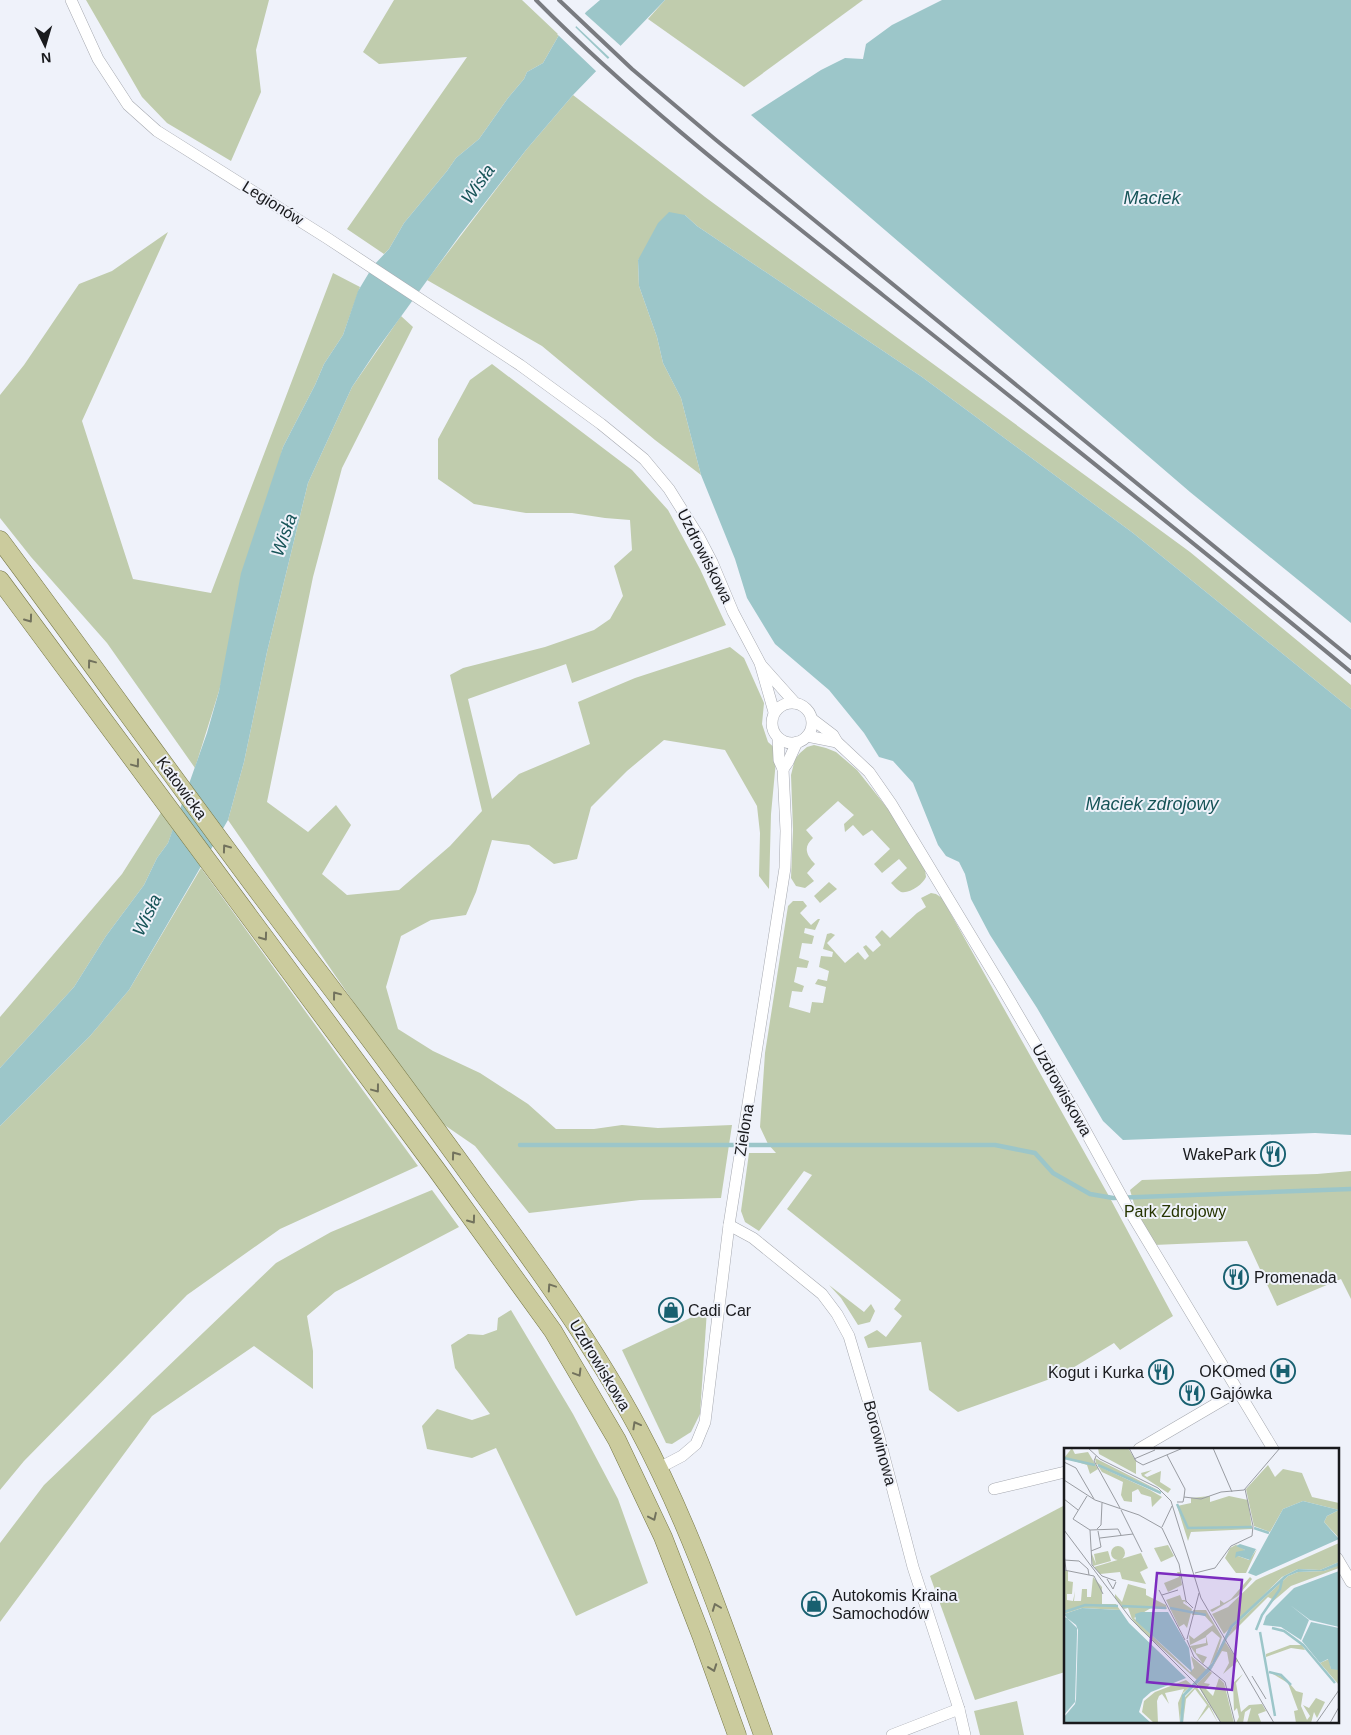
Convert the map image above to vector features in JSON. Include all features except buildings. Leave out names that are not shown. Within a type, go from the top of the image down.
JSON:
[{"type":"main road","name":"Katowicka","points":[[0,540],[254,888],[366,1034]]},
{"type":"main road","name":"Katowicka","points":[[0,580],[236,897],[347,1050]]},
{"type":"main road","name":"Uzdrowiskowa","points":[[366,1034],[538,1269],[617,1391],[658,1468],[696,1553],[763,1735]]},
{"type":"main road","name":"Uzdrowiskowa","points":[[347,1050],[553,1331],[595,1402],[620,1448],[662,1537],[701,1635],[737,1735]]},
{"type":"street","name":"Legionów","points":[[70,0],[98,59],[128,105],[157,131],[327,238],[520,365]]},
{"type":"street","name":"Uzdrowiskowa","points":[[520,365],[601,424],[644,460],[669,489],[700,538],[744,634],[760,663],[795,703]]},
{"type":"street","name":"Uzdrowiskowa","points":[[760,663],[774,712]]},
{"type":"street","points":[[783,769],[802,739],[812,728],[812,719],[805,707],[795,703],[781,705],[774,712],[772,718],[772,727],[778,738],[790,743],[802,739],[837,742]]},
{"type":"street","name":"Uzdrowiskowa","points":[[812,719],[833,735],[837,742],[869,772],[892,805],[1009,999],[1129,1210],[1272,1448]]},
{"type":"street","name":"Zielona","points":[[658,1468],[682,1456],[696,1444],[705,1422],[729,1225],[785,868],[786,832],[783,769],[778,760],[778,738]]},
{"type":"street","name":"Borowinowa","points":[[729,1225],[753,1238],[822,1294],[837,1314],[849,1336],[879,1437],[913,1567],[959,1709],[965,1735]]},
{"type":"street","points":[[1141,1448],[1238,1391]]},
{"type":"street","points":[[994,1489],[1064,1472]]},
{"type":"street","points":[[1338,1560],[1351,1582]]},
{"type":"street","points":[[892,1735],[959,1709]]},
{"type":"green space","points":[[86,0],[269,0],[256,50],[261,92],[231,161],[167,123],[142,97]]},
{"type":"green space","points":[[394,0],[522,0],[559,35],[543,63],[527,72],[524,79],[479,139],[456,158],[404,223],[384,254],[347,229],[467,57],[379,64],[363,52]]},
{"type":"green space","points":[[665,0],[863,0],[744,87],[648,19]]},
{"type":"green space","points":[[573,95],[705,197],[1190,552],[1351,685],[1351,709],[1133,533],[922,377],[697,226],[685,215],[638,260],[639,286],[657,337],[663,363],[681,398],[701,475],[655,440],[542,346],[427,280],[526,150]]},
{"type":"green space","points":[[168,232],[82,421],[133,579],[211,593],[333,273],[360,287],[343,335],[324,364],[283,447],[219,691],[195,768],[107,643],[31,557],[0,518],[0,395],[24,365],[79,284],[112,271]]},
{"type":"green space","points":[[401,316],[413,327],[342,468],[313,577],[267,802],[308,832],[336,805],[351,825],[322,874],[347,895],[399,890],[450,846],[482,811],[450,675],[463,668],[545,647],[594,630],[610,619],[623,596],[614,566],[632,550],[630,520],[572,513],[526,513],[474,504],[438,479],[438,439],[470,380],[492,364],[632,470],[668,510],[700,569],[726,625],[572,683],[566,664],[468,699],[492,799],[519,774],[590,744],[578,702],[635,678],[730,647],[744,658],[764,703],[762,724],[768,742],[777,750],[771,814],[769,889],[759,876],[760,833],[757,806],[725,750],[664,740],[627,771],[591,807],[577,859],[554,864],[529,845],[492,840],[476,892],[466,915],[431,920],[401,936],[386,987],[398,1029],[433,1051],[480,1073],[528,1104],[556,1129],[594,1129],[622,1125],[658,1128],[732,1125],[721,1198],[640,1200],[529,1213],[475,1146],[443,1124],[368,1023],[228,820],[244,762],[267,652],[308,483],[352,387]]},
{"type":"green space","points":[[814,745],[836,752],[857,770],[896,819],[925,869],[926,877],[916,888],[901,892],[891,883],[907,868],[899,859],[882,873],[874,864],[890,849],[872,830],[863,836],[853,825],[845,832],[844,824],[854,815],[838,801],[806,830],[813,838],[808,845],[807,851],[815,864],[807,873],[814,881],[805,888],[796,886],[791,878],[793,830],[791,775],[795,759],[807,747]]},
{"type":"green space","points":[[162,811],[174,827],[168,843],[157,858],[144,885],[106,936],[74,987],[0,1068],[0,1017],[122,874]]},
{"type":"green space","points":[[201,868],[418,1166],[280,1229],[187,1295],[24,1461],[0,1490],[0,1126],[90,1036],[129,990]]},
{"type":"green space","points":[[829,882],[837,889],[820,903],[814,896]]},
{"type":"green space","points":[[931,893],[942,898],[1110,1198],[1173,1316],[1120,1350],[1114,1343],[1061,1375],[958,1412],[929,1390],[921,1342],[868,1348],[864,1337],[877,1330],[886,1337],[902,1316],[894,1309],[901,1300],[787,1209],[812,1175],[804,1171],[759,1231],[745,1222],[741,1211],[749,1153],[776,1153],[768,1144],[760,1127],[765,1053],[788,906],[793,901],[803,901],[807,906],[800,913],[811,925],[820,919],[815,930],[805,928],[804,933],[814,936],[812,944],[802,943],[799,958],[809,961],[807,968],[797,967],[794,982],[804,986],[802,992],[792,991],[789,1007],[810,1013],[812,1002],[823,1003],[826,987],[815,984],[818,979],[827,981],[829,971],[819,967],[821,956],[832,957],[833,952],[823,949],[827,934],[835,935],[827,943],[845,963],[858,952],[865,960],[869,956],[863,947],[866,945],[873,952],[881,945],[875,937],[882,930],[890,938],[926,907],[921,898]]},
{"type":"green space","name":"Park Zdrojowy","points":[[1351,1171],[1351,1299],[1341,1279],[1277,1306],[1247,1241],[1154,1245],[1137,1214],[1130,1190],[1142,1180],[1317,1174]]},
{"type":"green space","points":[[432,1190],[459,1227],[335,1292],[307,1316],[313,1351],[313,1389],[254,1346],[152,1416],[0,1622],[0,1543],[44,1485],[276,1263],[331,1232]]},
{"type":"green space","points":[[829,1285],[864,1312],[871,1304],[875,1311],[870,1322],[858,1325],[841,1298]]},
{"type":"green space","points":[[511,1310],[573,1414],[618,1499],[648,1583],[576,1616],[496,1448],[472,1458],[427,1449],[422,1426],[437,1409],[472,1420],[490,1414],[455,1368],[451,1345],[468,1334],[483,1335],[497,1330],[498,1318]]},
{"type":"green space","points":[[707,1310],[700,1414],[691,1432],[672,1444],[666,1443],[622,1350]]},
{"type":"green space","points":[[1064,1506],[1064,1672],[975,1700],[930,1576]]},
{"type":"green space","points":[[1017,1701],[1024,1735],[980,1735],[974,1711]]},
{"type":"water","name":"Wisła","points":[[600,0],[665,0],[573,95],[526,150],[460,235],[352,387],[308,483],[267,652],[244,762],[228,820],[129,990],[90,1036],[0,1126],[0,1068],[74,987],[106,936],[144,885],[157,858],[168,843],[207,733],[219,691],[241,573],[283,447],[324,364],[343,335],[358,291],[373,266],[389,249],[404,223],[456,158],[479,139],[524,79],[527,72],[543,63],[559,35],[572,32],[586,12]]},
{"type":"water","name":"Maciek","points":[[942,0],[1351,0],[1351,623],[1190,492],[751,115],[821,70],[845,58],[863,59],[866,44],[892,25]]},
{"type":"water","name":"Maciek zdrojowy","points":[[669,212],[685,215],[697,226],[922,377],[1133,533],[1351,709],[1351,1135],[1315,1133],[1123,1140],[1103,1121],[1037,1008],[990,935],[971,899],[965,874],[959,862],[946,856],[938,845],[913,783],[893,761],[879,757],[864,733],[829,690],[775,644],[747,598],[735,559],[701,475],[681,398],[663,363],[657,337],[639,286],[638,260],[658,223]]},
{"type":"pier","points":[[583,12],[623,48],[611,59],[574,24]]},
{"type":"pier","points":[[573,25],[610,61],[598,73],[557,34],[570,30]]},
{"type":"waterway","points":[[520,1145],[995,1145],[1035,1153],[1053,1173],[1090,1194],[1113,1198],[1351,1189]]},
{"type":"railway","points":[[536,0],[619,78],[706,153],[1351,672]]},
{"type":"railway","points":[[559,0],[632,69],[716,140],[1351,658]]},
{"type":"place","name":"WakePark","points":[[1273,1154]]},
{"type":"place","name":"Promenada","points":[[1236,1277]]},
{"type":"place","name":"Cadi Car","points":[[671,1310]]},
{"type":"place","name":"OKOmed","points":[[1283,1371]]},
{"type":"place","name":"Kogut i Kurka","points":[[1161,1372]]},
{"type":"place","name":"Gajówka","points":[[1192,1393]]},
{"type":"place","name":"Autokomis Kraina Samochodów","points":[[814,1604]]}]
